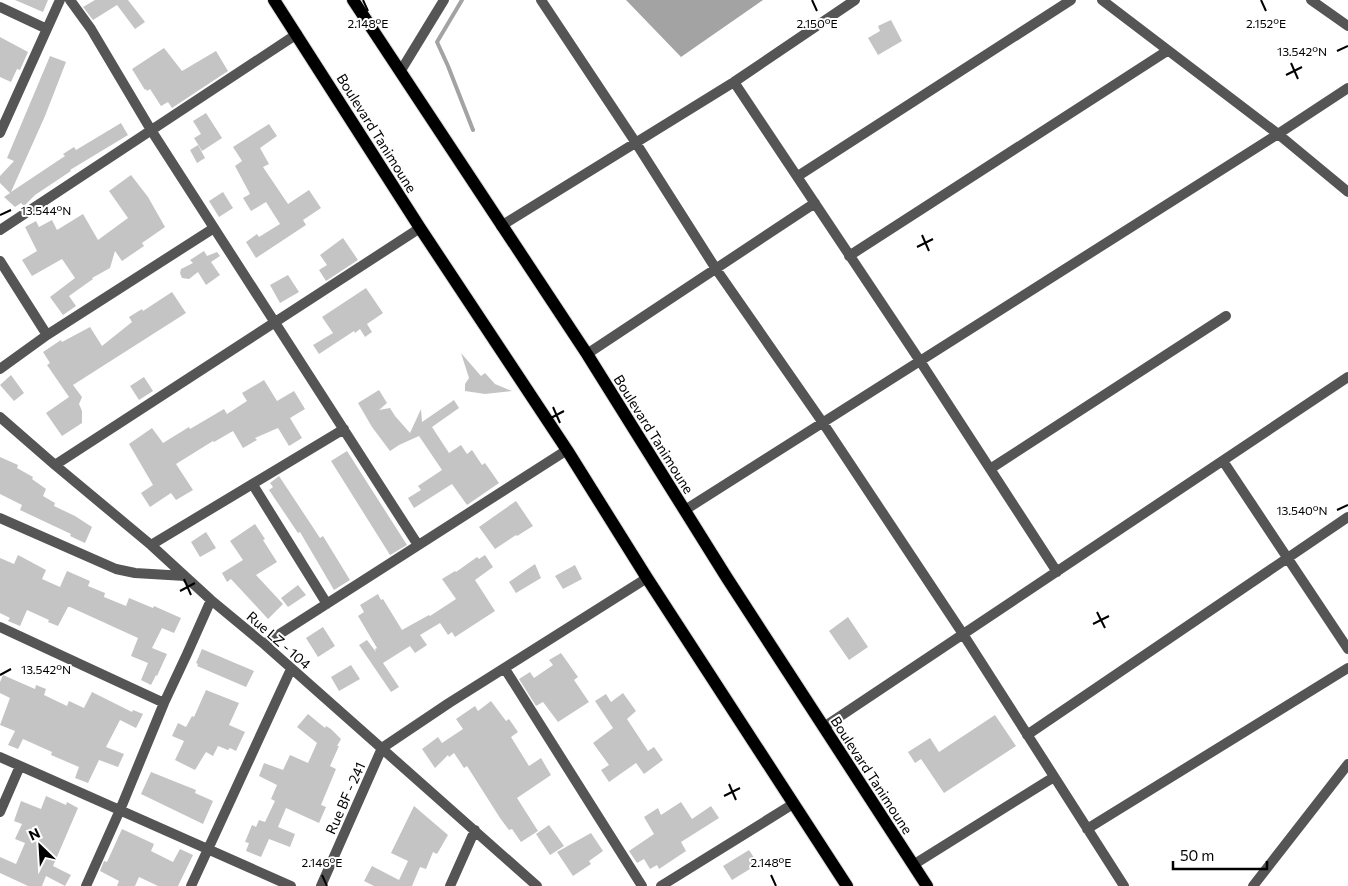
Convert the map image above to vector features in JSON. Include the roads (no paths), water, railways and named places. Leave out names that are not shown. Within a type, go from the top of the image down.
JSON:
[{"type":"main road","name":"Boulevard Tanimoune","points":[[274,0],[420,228],[567,450],[647,578],[847,886]]},
{"type":"main road","name":"Boulevard Tanimoune","points":[[353,0],[586,354],[927,886]]},
{"type":"street","points":[[0,133],[60,0]]},
{"type":"street","points":[[70,0],[91,30],[151,130],[418,545]]},
{"type":"street","points":[[400,72],[444,0]]},
{"type":"street","points":[[541,0],[636,143],[716,269],[963,634],[1124,886]]},
{"type":"street","points":[[501,226],[734,82],[855,0]]},
{"type":"street","points":[[798,176],[1071,0]]},
{"type":"street","points":[[1102,0],[1278,134],[1348,192]]},
{"type":"street","points":[[1310,0],[1348,26]]},
{"type":"street","points":[[0,7],[47,29]]},
{"type":"street","points":[[0,230],[297,34]]},
{"type":"street","points":[[849,256],[1167,51]]},
{"type":"street","points":[[734,82],[920,361],[1057,572]]},
{"type":"street","points":[[685,510],[1348,88]]},
{"type":"street","points":[[586,354],[815,203]]},
{"type":"street","points":[[0,369],[47,335],[214,228]]},
{"type":"street","points":[[55,465],[420,228]]},
{"type":"street","points":[[0,261],[47,335]]},
{"type":"street","points":[[990,469],[1226,316]]},
{"type":"street","points":[[824,728],[1348,377]]},
{"type":"street","name":"Rue LZ - 104","points":[[0,417],[152,545],[211,600],[264,644],[537,886]]},
{"type":"street","points":[[152,545],[344,429]]},
{"type":"street","points":[[264,644],[567,450]]},
{"type":"street","points":[[1223,461],[1348,649]]},
{"type":"street","points":[[253,485],[327,604]]},
{"type":"street","points":[[1027,735],[1348,517]]},
{"type":"street","points":[[0,518],[116,569],[135,573],[185,576]]},
{"type":"street","points":[[382,748],[449,703],[647,578]]},
{"type":"street","points":[[86,886],[164,703],[211,600]]},
{"type":"street","points":[[0,626],[164,703]]},
{"type":"street","points":[[1087,829],[1348,668]]},
{"type":"street","points":[[191,886],[291,669]]},
{"type":"street","points":[[505,669],[642,886]]},
{"type":"street","name":"Rue BF - 241","points":[[321,886],[382,748]]},
{"type":"street","points":[[0,758],[291,886]]},
{"type":"street","points":[[1253,886],[1348,764]]},
{"type":"street","points":[[0,812],[20,766]]},
{"type":"street","points":[[913,865],[1054,777]]},
{"type":"street","points":[[661,886],[793,804]]},
{"type":"street","points":[[450,886],[476,830]]},
{"type":"waterway","points":[[462,0],[437,42],[473,130]]}]
